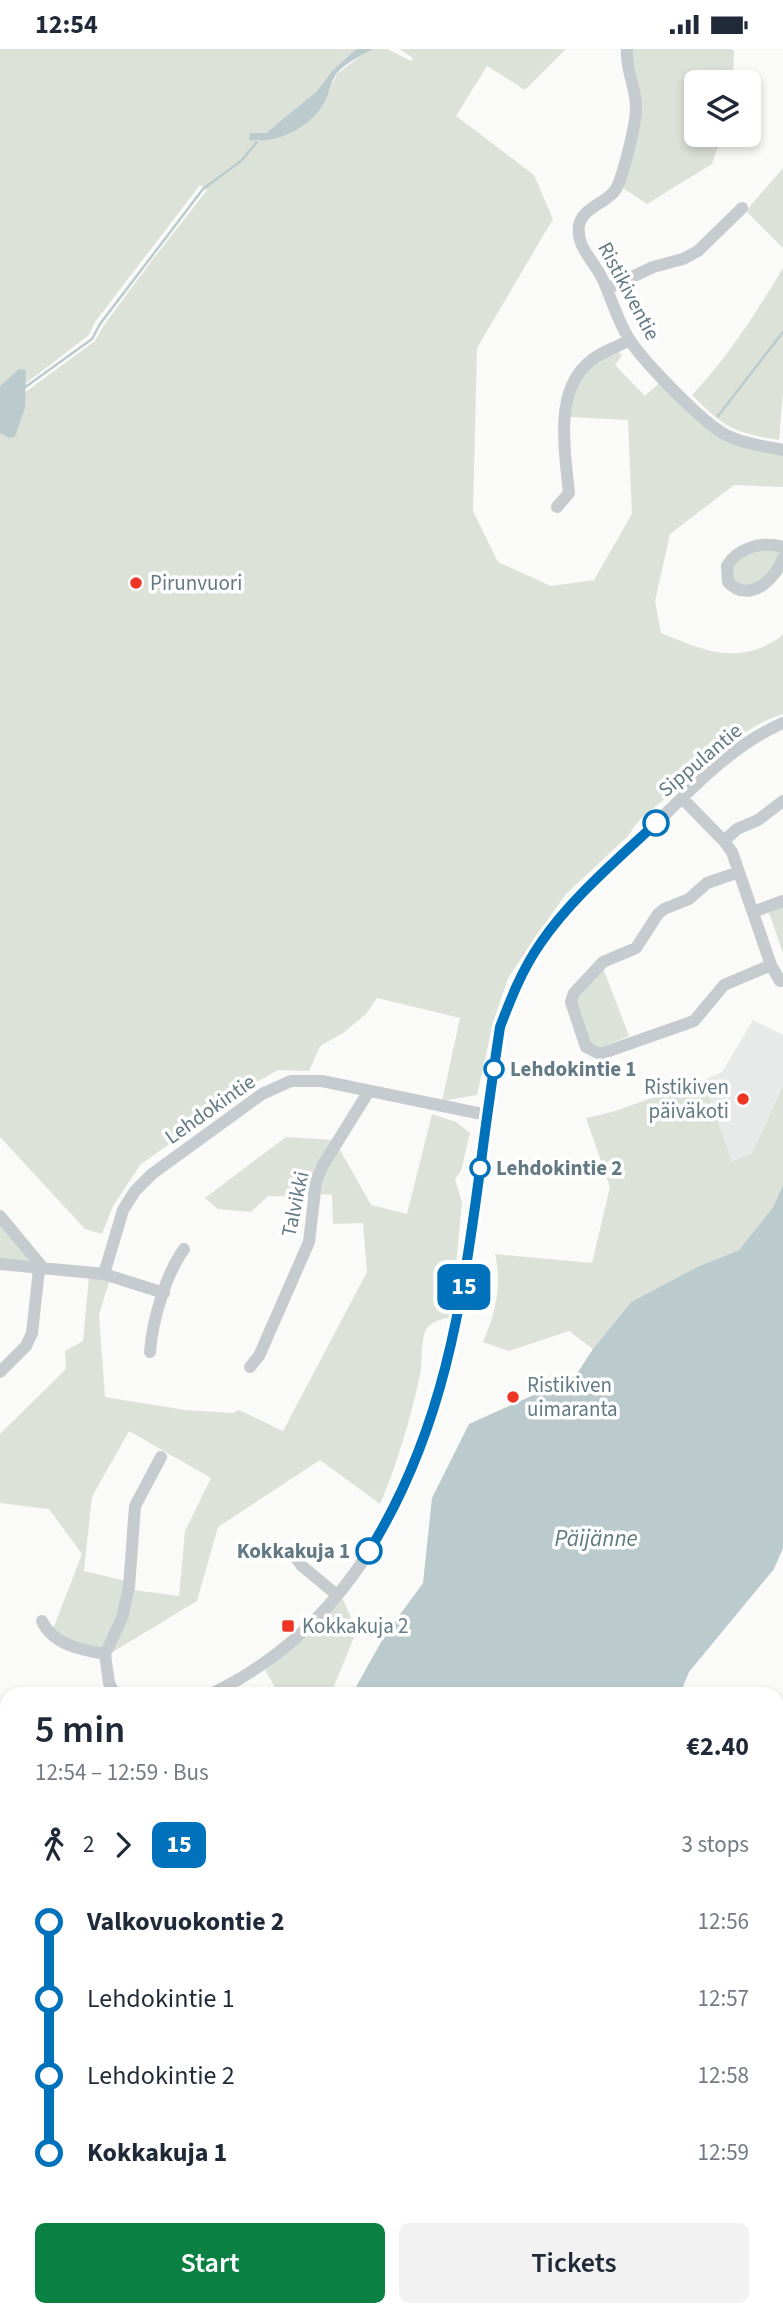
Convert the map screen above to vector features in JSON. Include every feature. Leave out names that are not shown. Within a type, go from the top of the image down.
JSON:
[{"type":"street","name":"Ristikiventie","points":[[627,49],[626,59],[634,87],[636,108],[618,186],[610,197],[588,211],[579,223],[579,238],[589,260],[600,273],[629,340],[705,420],[725,434],[748,444],[783,450]]},
{"type":"street","points":[[607,289],[653,267],[683,259],[698,251],[742,208]]},
{"type":"street","points":[[557,507],[569,493],[564,431],[568,395],[575,378],[599,354],[629,340]]},
{"type":"street","points":[[783,547],[764,544],[739,552],[727,566],[728,582],[743,591],[752,590],[768,583],[778,571],[783,558]]},
{"type":"street","name":"Sippulantie","points":[[228,1687],[284,1648],[337,1595],[367,1555],[416,1461],[435,1408],[463,1293],[500,1027],[518,982],[534,952],[567,909],[682,798],[739,748],[783,723]]},
{"type":"street","points":[[682,798],[732,852],[771,965],[780,981]]},
{"type":"street","points":[[724,841],[737,829],[758,820],[783,801]]},
{"type":"street","points":[[739,872],[706,883],[689,899],[664,909],[636,948],[603,962],[573,993],[571,1002],[586,1047],[600,1054],[694,1021],[727,983],[771,965]]},
{"type":"street","points":[[753,912],[783,901]]},
{"type":"street","name":"Lehdokintie","points":[[104,1274],[123,1210],[135,1191],[152,1174],[262,1094],[291,1081],[323,1081],[487,1115]]},
{"type":"street","name":"Talvikki","points":[[250,1367],[258,1356],[309,1242],[316,1182],[323,1165],[369,1091]]},
{"type":"street","points":[[0,1216],[41,1269],[32,1333],[26,1346],[0,1372]]},
{"type":"street","points":[[150,1352],[151,1336],[164,1293],[176,1260],[184,1249]]},
{"type":"street","points":[[0,1264],[104,1274],[164,1293]]},
{"type":"street","points":[[111,1687],[105,1654],[122,1618],[129,1587],[135,1506],[161,1457]]},
{"type":"street","points":[[294,1555],[302,1566],[337,1595]]},
{"type":"street","points":[[42,1621],[46,1630],[61,1641],[83,1650],[105,1654]]},
{"type":"shaded area","points":[[0,49],[356,49],[332,71],[317,91],[266,133],[250,133],[257,142],[322,106],[337,74],[364,53],[374,49],[387,49],[411,61],[413,58],[399,49],[566,49],[525,90],[487,66],[456,116],[534,175],[553,219],[477,348],[473,511],[498,562],[551,586],[594,580],[632,514],[628,420],[570,417],[575,392],[583,376],[596,364],[618,351],[622,355],[615,365],[645,396],[660,382],[709,431],[783,455],[783,487],[734,485],[670,534],[655,601],[661,633],[712,651],[751,651],[765,646],[783,634],[783,714],[752,728],[724,749],[643,817],[629,835],[565,895],[508,978],[493,1023],[477,1095],[442,1101],[460,1018],[377,998],[366,1014],[343,1033],[320,1046],[309,1071],[278,1070],[248,1087],[140,1165],[113,1206],[102,1234],[85,1229],[0,1137],[0,433],[9,438],[17,427],[22,417],[24,393],[95,341],[104,325],[207,190],[200,185],[95,322],[89,335],[25,384],[26,370],[0,386]]},
{"type":"shaded area","points":[[631,49],[732,49],[733,70],[684,70],[684,147],[718,147],[712,164],[647,204],[623,188],[630,156]]},
{"type":"shaded area","points":[[783,168],[783,248],[746,211]]},
{"type":"shaded area","points":[[783,268],[783,392],[779,440],[751,435],[731,427],[713,415],[692,395],[741,334]]},
{"type":"shaded area","points":[[768,548],[781,551],[775,569],[751,586],[734,583],[730,569],[737,557]]},
{"type":"shaded area","points":[[783,905],[783,953],[768,910]]},
{"type":"shaded area","points":[[603,968],[629,1036],[599,1048],[590,1043],[576,1003],[577,996]]},
{"type":"shaded area","name":"Ristikiven päiväkoti","points":[[753,1020],[783,1035],[783,1084],[752,1153],[731,1161],[703,1080],[722,1072]]},
{"type":"shaded area","points":[[703,1080],[732,1161],[752,1153],[783,1085],[783,1185],[773,1207],[739,1250],[697,1267],[631,1302],[593,1349],[569,1331],[509,1351],[483,1342],[496,1298],[498,1277],[495,1254],[592,1263],[610,1187],[586,1118],[612,1112]]},
{"type":"shaded area","points":[[432,1114],[456,1122],[470,1133],[461,1171],[455,1179],[462,1202],[451,1317],[433,1323],[425,1332],[420,1375],[412,1408],[398,1457],[380,1504],[320,1460],[218,1527],[197,1601],[111,1653],[133,1590],[179,1596],[185,1531],[211,1478],[129,1431],[92,1497],[84,1571],[126,1581],[117,1616],[101,1648],[72,1641],[53,1629],[82,1554],[49,1509],[0,1503],[0,1434],[66,1369],[65,1351],[83,1341],[89,1277],[110,1279],[99,1315],[105,1397],[185,1410],[233,1413],[239,1410],[283,1431],[367,1272],[363,1223],[333,1224],[332,1195],[320,1194],[326,1170],[339,1148],[371,1205],[407,1214]]},
{"type":"shaded area","points":[[286,1137],[334,1140],[309,1197],[268,1196],[251,1212],[218,1209],[205,1198]]},
{"type":"shaded area","points":[[0,1220],[28,1259],[27,1262],[0,1261]]},
{"type":"shaded area","points":[[342,1598],[357,1630],[334,1687],[275,1687],[265,1670],[318,1626]]},
{"type":"water","points":[[356,49],[374,49],[354,59],[337,73],[324,103],[302,127],[281,137],[249,140],[250,133],[266,133],[317,91],[332,71]]},
{"type":"water","points":[[19,369],[26,370],[25,408],[15,437],[9,438],[0,433],[0,386]]},
{"type":"water","name":"Päijänne","points":[[783,1185],[783,1548],[774,1569],[689,1672],[683,1687],[356,1687],[385,1635],[423,1583],[432,1498],[469,1424],[571,1378],[631,1302],[697,1267],[739,1250],[773,1207]]},
{"type":"waterway","points":[[24,388],[92,339],[100,324],[203,189],[241,161],[257,142]]},
{"type":"waterway","points":[[718,416],[783,332]]},
{"type":"bus line","name":"15","points":[[369,1551],[416,1461],[449,1357],[463,1293],[500,1027],[513,993],[540,942],[567,909],[656,823]]},
{"type":"place","name":"Pirunvuori","points":[[136,583]]},
{"type":"place","name":"Lehdokintie 1","points":[[494,1069]]},
{"type":"place","name":"Ristikiven päiväkoti","points":[[743,1099]]},
{"type":"place","name":"Lehdokintie 2","points":[[480,1168]]},
{"type":"place","name":"Ristikiven uimaranta","points":[[513,1397]]},
{"type":"place","name":"Kokkakuja 1","points":[[369,1551]]},
{"type":"place","name":"Kokkakuja 2","points":[[288,1626]]}]
